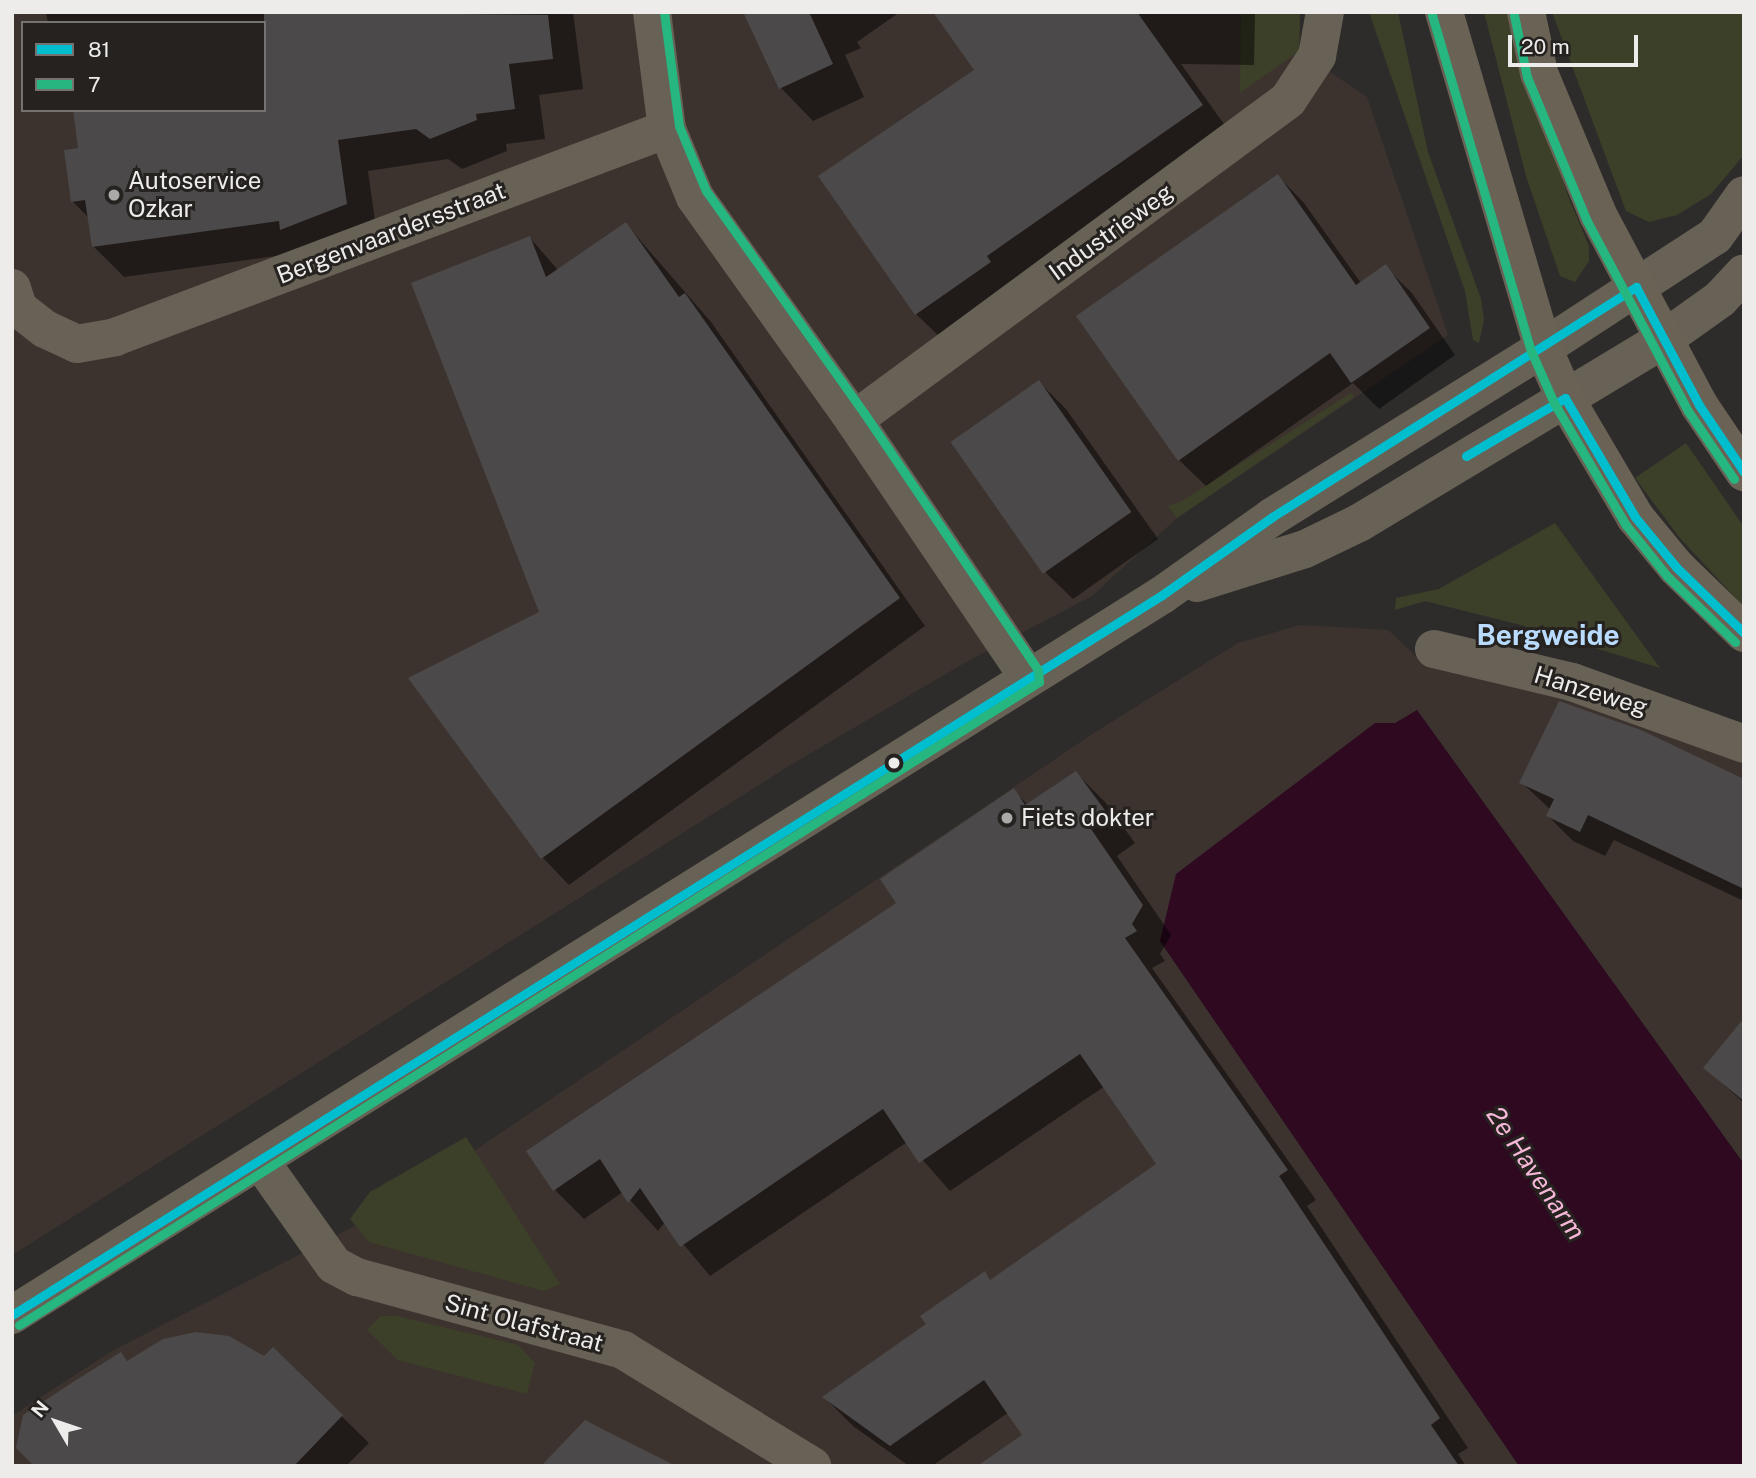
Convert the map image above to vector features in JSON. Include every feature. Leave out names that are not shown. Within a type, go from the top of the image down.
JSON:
[{"type":"main road","points":[[1444,12],[1543,348],[1565,398],[1634,517],[1676,567],[1744,634]]},
{"type":"main road","points":[[1526,12],[1539,73],[1598,215],[1699,405],[1744,472]]},
{"type":"street","points":[[652,12],[667,129],[695,197],[854,420],[1028,677]]},
{"type":"street","name":"Industrieweg","points":[[854,420],[1289,100],[1317,56],[1325,12]]},
{"type":"street","name":"Bergenvaardersstraat","points":[[12,288],[18,308],[45,329],[77,344],[115,337],[667,129]]},
{"type":"street","points":[[12,1315],[261,1162],[1162,595],[1283,510],[1543,348],[1716,236],[1744,195]]},
{"type":"street","points":[[1162,595],[1332,537],[1664,339],[1720,299],[1744,273]]},
{"type":"street","name":"Hanzeweg","points":[[1434,649],[1572,681],[1744,744]]},
{"type":"street","name":"Sint Olafstraat","points":[[261,1162],[334,1265],[358,1277],[623,1350],[812,1466]]},
{"type":"shaded area","points":[[12,12],[1300,12],[1299,51],[1367,97],[1448,335],[1177,518],[1092,596],[968,661],[792,764],[12,1255]]},
{"type":"shaded area","points":[[1300,625],[1388,630],[1424,664],[1575,686],[1719,747],[1744,763],[1744,1164],[1417,710],[1160,941],[1519,1466],[12,1466],[12,1416],[112,1351],[388,1209],[1094,733],[1238,643]]},
{"type":"green space","points":[[1241,12],[1300,12],[1299,51],[1240,93]]},
{"type":"green space","points":[[1369,12],[1398,12],[1428,152],[1481,299],[1484,320],[1479,343],[1473,340],[1465,291]]},
{"type":"green space","points":[[1484,12],[1509,12],[1568,196],[1589,246],[1589,261],[1575,282],[1560,276],[1526,176]]},
{"type":"green space","points":[[1552,12],[1744,12],[1744,155],[1711,194],[1677,215],[1649,222],[1626,211]]},
{"type":"green space","points":[[1351,393],[1354,397],[1177,518],[1168,506],[1182,501]]},
{"type":"green space","points":[[1686,443],[1744,527],[1744,607],[1679,537],[1635,478]]},
{"type":"green space","points":[[1555,523],[1660,668],[1521,625],[1425,601],[1395,610],[1396,598],[1439,589]]},
{"type":"green space","points":[[466,1137],[560,1284],[544,1291],[369,1242],[350,1219],[370,1192]]},
{"type":"green space","points":[[381,1316],[397,1316],[518,1345],[535,1363],[527,1394],[398,1360],[367,1330]]},
{"type":"water","name":"2e Havenarm","points":[[1417,710],[1744,1164],[1744,1466],[1519,1466],[1160,941],[1176,874],[1375,723],[1395,723]]},
{"type":"building","points":[[264,12],[548,15],[553,59],[509,64],[515,109],[476,114],[477,120],[430,139],[416,129],[338,140],[347,204],[280,230],[279,221],[92,247],[85,200],[71,202],[64,150],[78,148],[73,112],[266,112]]},
{"type":"building","points":[[743,12],[809,12],[833,64],[779,89]]},
{"type":"building","points":[[933,12],[1137,12],[1203,105],[987,256],[991,262],[915,315],[818,176],[974,70]]},
{"type":"building","points":[[1278,174],[1356,285],[1386,264],[1430,328],[1351,383],[1330,353],[1178,461],[1076,316]]},
{"type":"building","points":[[626,222],[679,297],[685,293],[900,598],[541,859],[408,678],[539,612],[411,283],[530,236],[546,277]]},
{"type":"building","points":[[1039,380],[1131,512],[1043,574],[951,442]]},
{"type":"building","points":[[1559,701],[1641,730],[1744,779],[1744,889],[1588,815],[1580,832],[1546,816],[1554,799],[1519,783]]},
{"type":"building","points":[[1076,771],[1107,813],[1089,826],[1143,905],[1132,924],[1137,931],[1125,938],[1288,1170],[1279,1176],[1440,1418],[1431,1425],[1459,1466],[977,1466],[1022,1435],[984,1380],[890,1446],[822,1397],[926,1324],[920,1316],[985,1271],[990,1280],[1156,1164],[1080,1054],[919,1163],[883,1109],[680,1247],[640,1188],[628,1203],[600,1159],[553,1191],[526,1151],[896,903],[880,879],[1014,788],[1025,805]]},
{"type":"building","points":[[1744,1018],[1744,1101],[1703,1068]]},
{"type":"building","points":[[196,1332],[229,1336],[264,1356],[273,1347],[343,1415],[294,1466],[34,1466],[16,1448],[23,1415],[73,1382],[121,1352],[127,1361],[163,1339]]},
{"type":"building","points":[[585,1420],[610,1433],[676,1466],[541,1466]]},
{"type":"transit line","name":"7","points":[[19,1325],[1039,682],[1038,670],[864,413],[706,191],[679,126],[664,12]]},
{"type":"transit line","name":"7","points":[[1432,15],[1531,351],[1554,403],[1626,525],[1667,576],[1735,642]]},
{"type":"transit line","name":"7","points":[[1514,15],[1527,77],[1587,221],[1688,411],[1734,479]]},
{"type":"transit line","name":"81","points":[[12,1315],[1162,595],[1272,517],[1636,287],[1699,405],[1744,472]]},
{"type":"transit line","name":"81","points":[[1466,456],[1565,398],[1635,517],[1676,567],[1744,633]]},
{"type":"place","name":"Autoservice Ozkar","points":[[114,195]]},
{"type":"place","name":"Fiets dokter","points":[[1007,818]]},
{"type":"district","name":"Bergweide","points":[[1548,635]]}]
